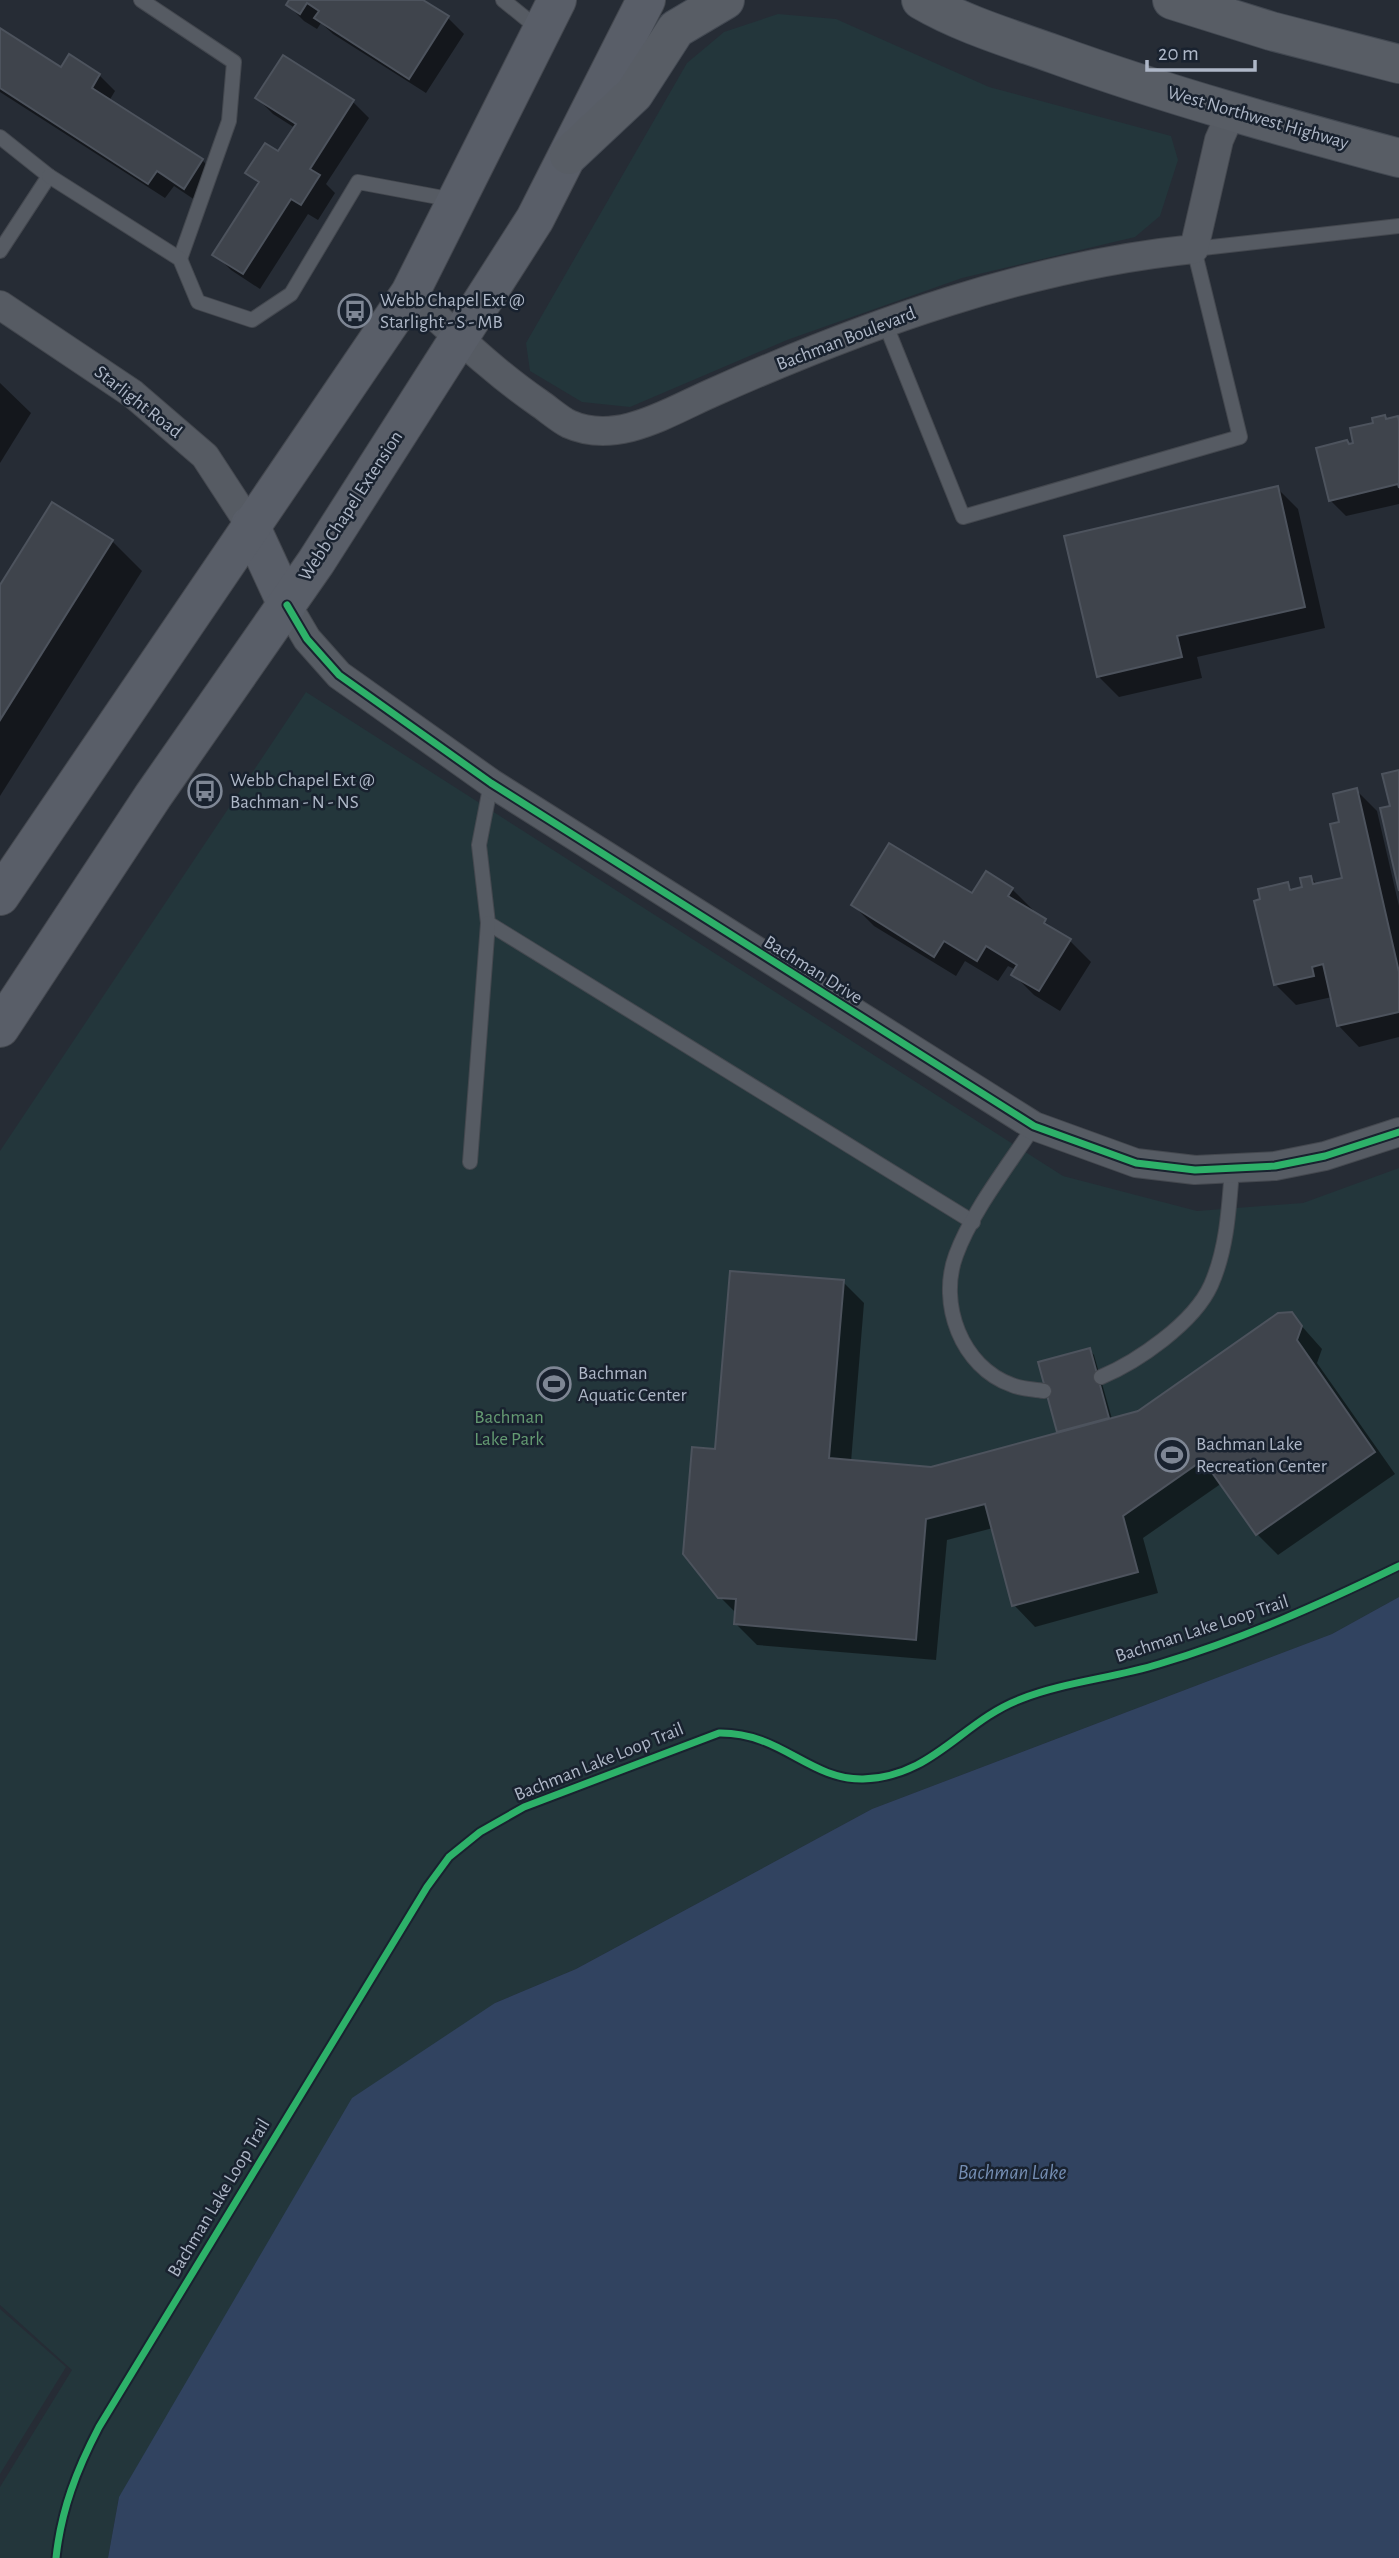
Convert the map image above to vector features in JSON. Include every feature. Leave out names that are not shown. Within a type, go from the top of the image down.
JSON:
[{"type":"main road","name":"Webb Chapel Extension","points":[[0,1028],[153,796],[287,605],[535,219],[646,0]]},
{"type":"main road","points":[[569,155],[634,94],[676,29],[725,0]]},
{"type":"main road","name":"West Northwest Highway","points":[[921,0],[944,13],[1034,47],[1231,113],[1399,158]]},
{"type":"main road","points":[[1172,0],[1271,31],[1399,63]]},
{"type":"main road","points":[[0,896],[410,293],[549,16]]},
{"type":"main road","points":[[250,525],[287,605]]},
{"type":"street","points":[[1194,249],[1219,140],[1231,113]]},
{"type":"street","name":"Bachman Boulevard","points":[[410,293],[503,379],[570,424],[611,432],[648,421],[758,373],[885,323],[1010,283],[1136,255],[1194,249]]},
{"type":"street","name":"Starlight Road","points":[[0,305],[134,394],[205,456],[250,525]]},
{"type":"street","name":"Bachman Drive","points":[[287,605],[307,639],[338,675],[491,783],[1034,1126],[1136,1163],[1195,1170],[1275,1166],[1325,1156],[1398,1134]]},
{"type":"lane","points":[[141,0],[234,62],[229,121],[180,259]]},
{"type":"lane","points":[[503,0],[549,16]]},
{"type":"lane","points":[[0,137],[49,176],[180,259],[198,302],[252,320],[291,294],[358,182],[456,200]]},
{"type":"lane","points":[[0,251],[49,176]]},
{"type":"lane","points":[[885,323],[963,517],[1240,437],[1194,249],[1399,226]]},
{"type":"lane","points":[[470,1162],[488,923],[479,845],[491,783]]},
{"type":"lane","points":[[488,923],[973,1222]]},
{"type":"lane","points":[[1034,1126],[973,1222],[955,1256],[950,1277],[950,1307],[961,1341],[984,1369],[1011,1385],[1044,1391]]},
{"type":"lane","points":[[1101,1377],[1133,1364],[1180,1325],[1210,1288],[1229,1214],[1232,1169]]},
{"type":"green space","points":[[778,14],[836,19],[989,87],[1171,136],[1178,160],[1160,216],[1135,237],[962,278],[787,340],[630,407],[582,402],[530,371],[526,343],[687,63],[724,32]]},
{"type":"green space","name":"Bachman Lake Park","points":[[306,692],[1063,1176],[1197,1211],[1303,1203],[1399,1168],[1399,1597],[1332,1634],[872,1809],[576,1969],[495,2003],[119,2497],[108,2558],[0,2558],[0,2487],[72,2370],[0,2305],[0,1151]]},
{"type":"green space","points":[[0,2309],[66,2367],[0,2474]]},
{"type":"water","name":"Bachman Lake","points":[[1399,1597],[1399,2558],[108,2558],[119,2497],[352,2098],[495,2003],[576,1969],[872,1809],[1332,1634]]},
{"type":"building","points":[[289,0],[423,0],[449,16],[409,79],[314,18],[319,11],[307,3],[300,14],[286,5]]},
{"type":"building","points":[[0,28],[61,67],[69,54],[100,74],[92,88],[203,159],[184,189],[157,171],[148,184],[0,88]]},
{"type":"building","points":[[283,55],[354,100],[310,169],[320,175],[301,205],[291,199],[243,274],[212,255],[259,182],[245,173],[265,143],[278,151],[296,124],[255,98]]},
{"type":"building","points":[[1385,415],[1386,419],[1398,416],[1399,421],[1399,488],[1398,484],[1329,501],[1316,448],[1347,440],[1349,444],[1353,443],[1350,428],[1373,423],[1372,418]]},
{"type":"building","points":[[1278,486],[1305,607],[1177,636],[1182,657],[1097,677],[1064,536]]},
{"type":"building","points":[[52,502],[113,540],[0,720],[0,585]]},
{"type":"building","points":[[1399,770],[1399,891],[1380,808],[1390,806],[1382,774]]},
{"type":"building","points":[[1357,788],[1399,972],[1399,1012],[1337,1026],[1323,964],[1312,967],[1314,976],[1274,985],[1254,901],[1260,899],[1258,889],[1288,882],[1290,890],[1302,887],[1300,878],[1311,876],[1313,884],[1342,878],[1330,824],[1339,822],[1333,794]]},
{"type":"building","points":[[889,843],[972,893],[986,871],[1013,888],[1008,896],[1046,919],[1044,923],[1071,939],[1039,991],[1011,975],[1017,965],[986,946],[977,961],[944,941],[934,957],[851,905]]},
{"type":"building","name":"Bachman Lake Recreation Center","points":[[730,1271],[844,1280],[829,1458],[931,1467],[1138,1411],[1278,1313],[1292,1312],[1302,1326],[1297,1340],[1375,1452],[1256,1535],[1203,1460],[1123,1516],[1138,1572],[1012,1606],[985,1504],[926,1519],[916,1640],[734,1624],[736,1599],[718,1598],[683,1554],[692,1447],[715,1449]]},
{"type":"building","points":[[1090,1348],[1109,1418],[1057,1432],[1038,1362]]},
{"type":"cycle path","points":[[287,605],[307,639],[339,675],[491,783],[1034,1126],[1136,1163],[1195,1170],[1275,1166],[1325,1156],[1399,1132]]},
{"type":"cycle path","name":"Bachman Lake Loop Trail","points":[[56,2558],[71,2490],[99,2427],[427,1887],[449,1857],[480,1832],[524,1807],[719,1733],[760,1740],[810,1765],[844,1777],[863,1779],[887,1776],[928,1759],[981,1720],[1021,1699],[1054,1688],[1142,1669],[1190,1654],[1311,1607],[1399,1566]]},
{"type":"place","name":"Webb Chapel Ext @ Starlight - S - MB","points":[[355,311]]},
{"type":"place","name":"Webb Chapel Ext @ Bachman - N - NS","points":[[205,791]]},
{"type":"place","name":"Bachman Aquatic Center","points":[[554,1384]]},
{"type":"place","name":"Bachman Lake Recreation Center","points":[[1172,1455]]}]
